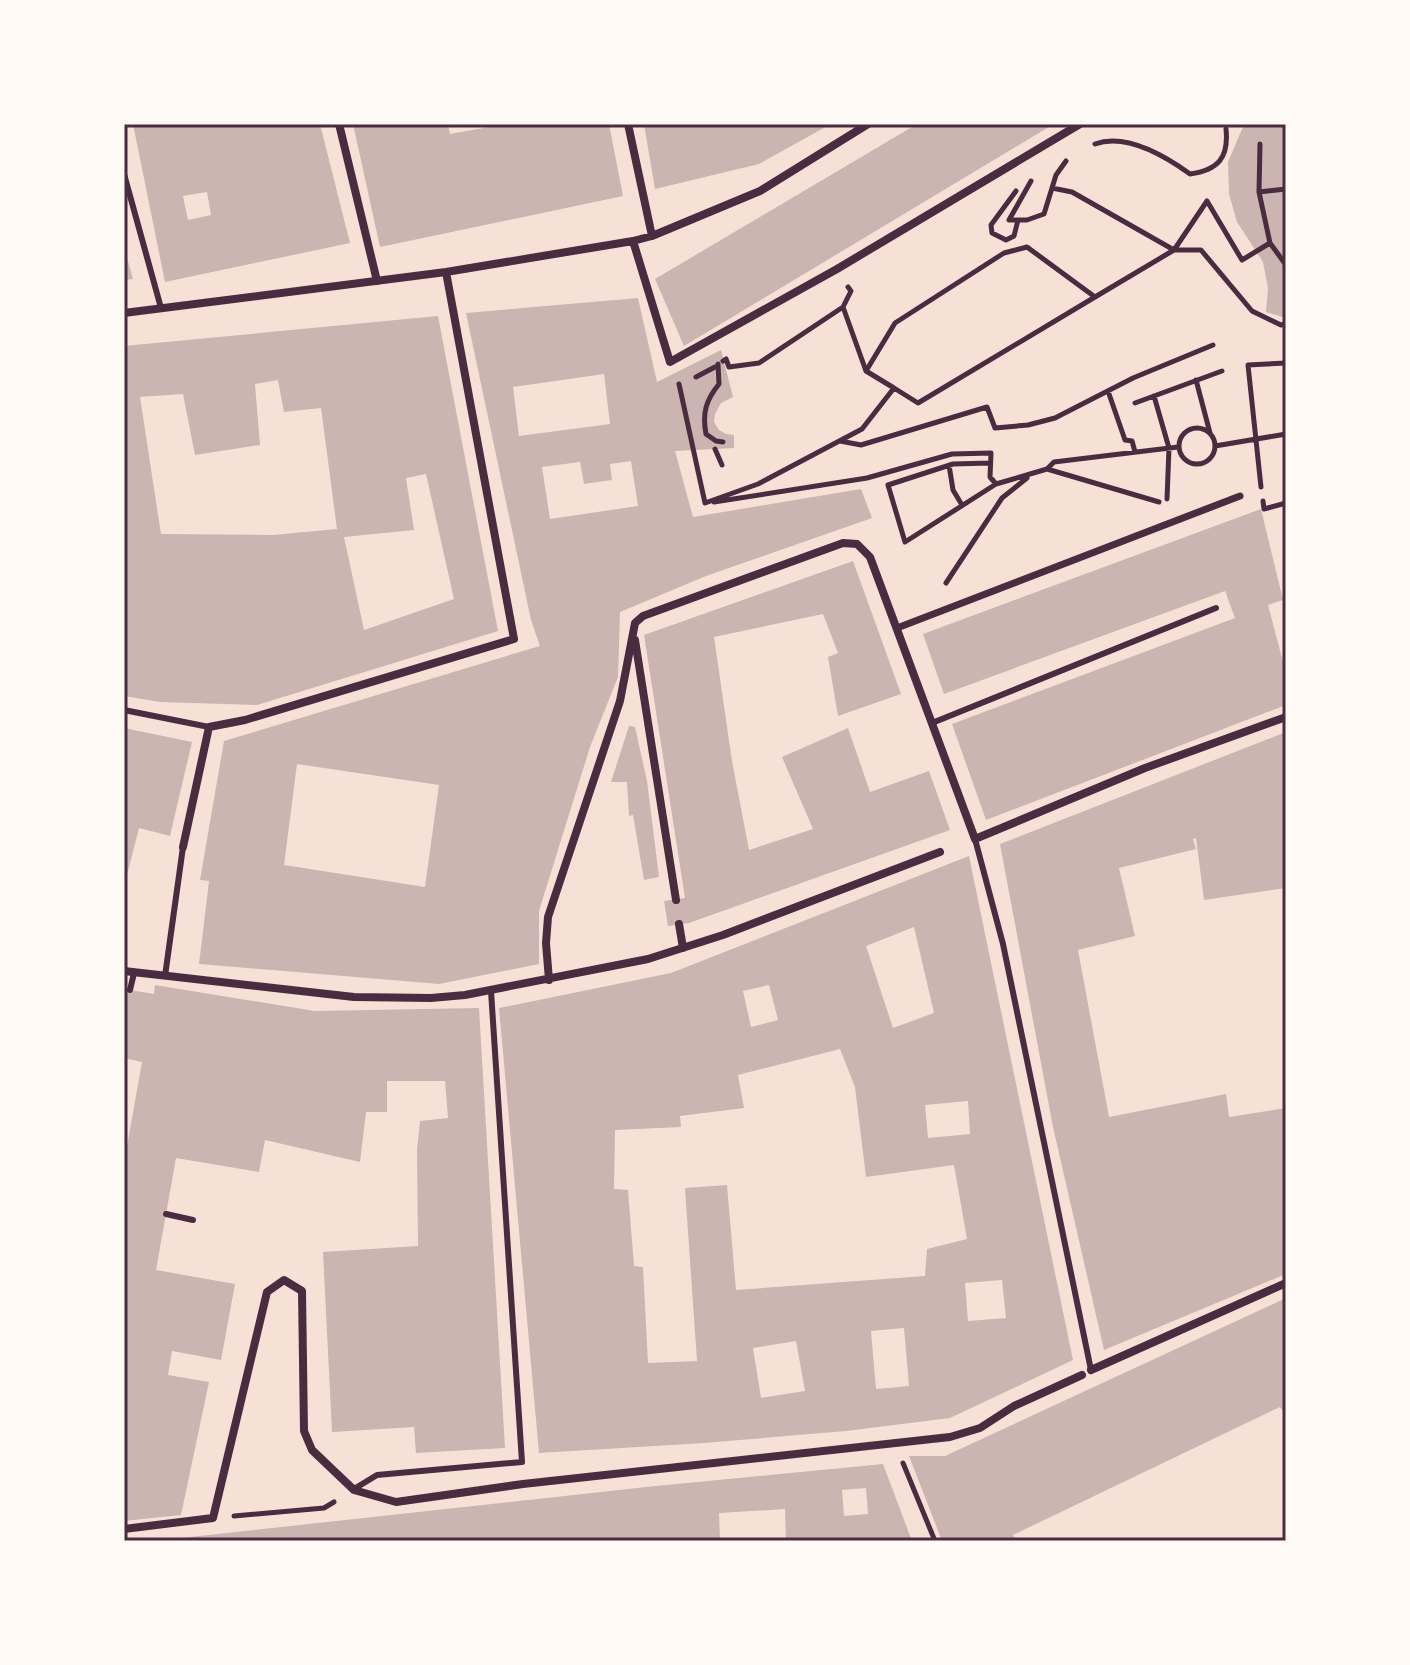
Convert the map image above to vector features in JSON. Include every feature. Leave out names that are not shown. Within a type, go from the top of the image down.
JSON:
[{"type":"street","points":[[339,124],[377,281]]},
{"type":"street","points":[[628,124],[652,236]]},
{"type":"street","points":[[124,313],[446,272],[633,241],[760,191],[868,124]]},
{"type":"street","points":[[633,241],[670,362],[837,269],[1080,124]]},
{"type":"street","points":[[183,847],[209,727],[245,720],[514,639],[446,272]]},
{"type":"street","points":[[897,628],[1240,496]]},
{"type":"street","points":[[549,980],[548,917],[620,701],[635,623],[643,616],[843,543],[857,544],[870,557],[975,839],[1145,768],[1286,717]]},
{"type":"street","points":[[633,629],[676,900]]},
{"type":"street","points":[[129,972],[354,997],[431,998],[491,991],[628,964],[683,948],[940,852]]},
{"type":"street","points":[[679,924],[683,948]]},
{"type":"street","points":[[124,1529],[213,1518],[267,1292],[284,1280],[302,1291],[304,1431],[312,1450],[354,1490],[396,1502],[523,1484],[895,1444],[966,1433],[994,1421],[1014,1406],[1286,1283]]},
{"type":"lane","points":[[124,174],[161,308]]},
{"type":"lane","points":[[932,723],[1216,608]]},
{"type":"lane","points":[[124,710],[209,727]]},
{"type":"lane","points":[[975,839],[1003,944],[1087,1372]]},
{"type":"lane","points":[[165,976],[183,847]]},
{"type":"lane","points":[[129,972],[130,990]]},
{"type":"lane","points":[[354,1490],[377,1475],[522,1462],[491,991]]},
{"type":"lane","points":[[166,1214],[193,1220]]},
{"type":"path","points":[[1086,146],[1106,140],[1129,143],[1173,162],[1190,174],[1207,172],[1221,161],[1226,147],[1226,129]]},
{"type":"path","points":[[1260,144],[1259,192],[1270,243],[1286,265]]},
{"type":"path","points":[[1018,220],[1014,236],[1006,240],[992,233],[991,225],[1000,211],[1037,170],[1009,220],[1044,214],[1056,175],[1069,157]]},
{"type":"path","points":[[1052,188],[1072,192],[1174,250],[1201,250],[1252,311],[1281,325],[1286,324]]},
{"type":"path","points":[[1259,192],[1286,189]]},
{"type":"path","points":[[843,307],[866,371],[918,403],[1174,250],[1207,201],[1242,260],[1270,243]]},
{"type":"path","points":[[866,371],[895,323],[1004,253],[1027,247],[1095,297]]},
{"type":"path","points":[[705,503],[678,385],[708,372],[726,359],[729,367],[759,363],[843,307],[851,291],[837,269]]},
{"type":"path","points":[[840,441],[861,445],[987,407],[995,428],[1028,425],[1055,418],[1133,378],[1213,345]]},
{"type":"path","points":[[1286,363],[1248,365],[1264,509],[1286,503]]},
{"type":"path","points":[[718,364],[719,384],[708,398],[703,419],[706,434],[723,442]]},
{"type":"path","points":[[1135,403],[1222,371]]},
{"type":"path","points":[[1196,380],[1215,446],[1207,462],[1194,465],[1183,459],[1178,447],[1181,436],[1190,429],[1201,429],[1211,434]]},
{"type":"path","points":[[705,503],[758,484],[862,429],[894,388]]},
{"type":"path","points":[[1108,391],[1125,440],[1132,441],[1135,452]]},
{"type":"path","points":[[1047,469],[1167,504],[1169,448],[1154,396]]},
{"type":"path","points":[[1215,446],[1286,434]]},
{"type":"path","points":[[990,463],[949,465],[888,485],[905,542],[996,484],[1028,477],[1047,469],[1054,462],[1178,447]]},
{"type":"path","points":[[715,449],[722,465]]},
{"type":"path","points":[[705,503],[867,478],[952,454],[991,453],[990,477],[996,484]]},
{"type":"path","points":[[949,465],[953,490],[962,505]]},
{"type":"path","points":[[932,615],[937,597],[1002,498],[1028,477]]},
{"type":"path","points":[[895,1444],[935,1541]]},
{"type":"path","points":[[247,1515],[324,1508]]},
{"type":"building","points":[[133,124],[320,124],[350,243],[165,282]],"holes":[[[207,192],[211,215],[188,220],[183,196]]]},
{"type":"building","points":[[353,124],[448,124],[450,134],[489,127],[488,124],[609,124],[623,196],[380,247]]},
{"type":"building","points":[[644,124],[831,124],[759,164],[655,189]]},
{"type":"building","points":[[917,124],[1054,124],[684,346],[655,279]]},
{"type":"building","points":[[1247,124],[1286,124],[1286,318],[1266,312],[1268,288],[1263,262],[1237,222],[1229,194],[1228,162]]},
{"type":"building","points":[[125,251],[133,279],[124,280]]},
{"type":"building","points":[[638,298],[657,382],[721,350],[733,397],[721,403],[714,422],[719,430],[734,435],[734,448],[675,451],[693,517],[861,489],[872,518],[706,576],[620,612],[618,677],[590,747],[539,911],[539,964],[439,984],[199,964],[209,881],[200,880],[224,741],[540,646],[531,620],[466,313]],"holes":[[[604,374],[610,424],[519,436],[513,387]],[[631,461],[638,506],[550,519],[542,467],[580,462],[584,484],[612,480],[610,464]],[[297,764],[439,785],[425,887],[284,865]]]},
{"type":"building","points":[[438,316],[498,631],[257,705],[160,702],[124,696],[124,346]],"holes":[[[278,380],[284,412],[321,408],[337,529],[273,535],[161,534],[140,397],[183,394],[195,455],[260,445],[255,384]],[[426,474],[454,599],[364,630],[344,537],[414,530],[406,478]]]},
{"type":"building","points":[[1261,509],[1283,600],[1268,605],[1286,673],[1286,705],[986,820],[952,724],[1235,618],[1225,591],[944,694],[923,634]]},
{"type":"building","points":[[853,561],[901,694],[838,716],[828,657],[838,653],[823,614],[714,637],[749,850],[813,829],[782,757],[848,728],[870,792],[929,771],[950,830],[689,923],[668,926],[664,901],[685,898],[644,635]]},
{"type":"building","points":[[629,726],[635,727],[647,781],[659,877],[644,880],[633,815],[629,816],[627,782],[611,782]]},
{"type":"building","points":[[124,728],[192,742],[170,836],[139,828],[125,883]]},
{"type":"building","points":[[1286,732],[1286,888],[1204,900],[1196,838],[1193,839],[1196,849],[1119,868],[1135,936],[1078,950],[1109,1117],[1226,1094],[1229,1117],[1286,1108],[1286,1274],[1104,1350],[1053,1127],[1000,844]]},
{"type":"building","points":[[969,856],[1073,1360],[950,1418],[846,1431],[539,1453],[499,1008],[671,973]],"holes":[[[914,927],[934,1013],[893,1028],[866,946]],[[769,985],[778,1020],[751,1027],[743,991]],[[840,1049],[855,1087],[866,1177],[954,1165],[967,1239],[927,1249],[925,1276],[736,1290],[727,1185],[685,1188],[697,1361],[648,1363],[643,1267],[634,1266],[628,1190],[614,1189],[615,1130],[681,1127],[680,1116],[744,1108],[738,1075]],[[968,1101],[970,1134],[928,1138],[925,1105]],[[1002,1280],[1006,1318],[968,1321],[965,1283]],[[904,1328],[909,1386],[876,1389],[871,1331]],[[796,1341],[805,1391],[761,1398],[753,1348]]]},
{"type":"building","points":[[155,985],[315,1011],[479,1008],[505,1448],[416,1453],[414,1427],[332,1432],[323,1252],[418,1246],[417,1150],[420,1121],[448,1118],[445,1081],[387,1081],[387,1112],[366,1112],[360,1162],[265,1140],[259,1172],[176,1158],[156,1270],[235,1284],[221,1360],[172,1351],[168,1375],[209,1382],[181,1515],[124,1521],[124,1163],[142,1062],[124,1058],[124,989],[154,994]]},
{"type":"building","points":[[1286,1298],[1286,1415],[1280,1407],[1013,1535],[1016,1541],[942,1541],[909,1456],[945,1456]]},
{"type":"building","points":[[883,1464],[912,1541],[786,1541],[785,1509],[719,1513],[720,1541],[172,1541],[172,1539]],"holes":[[[866,1488],[868,1514],[844,1516],[842,1490]]]}]
